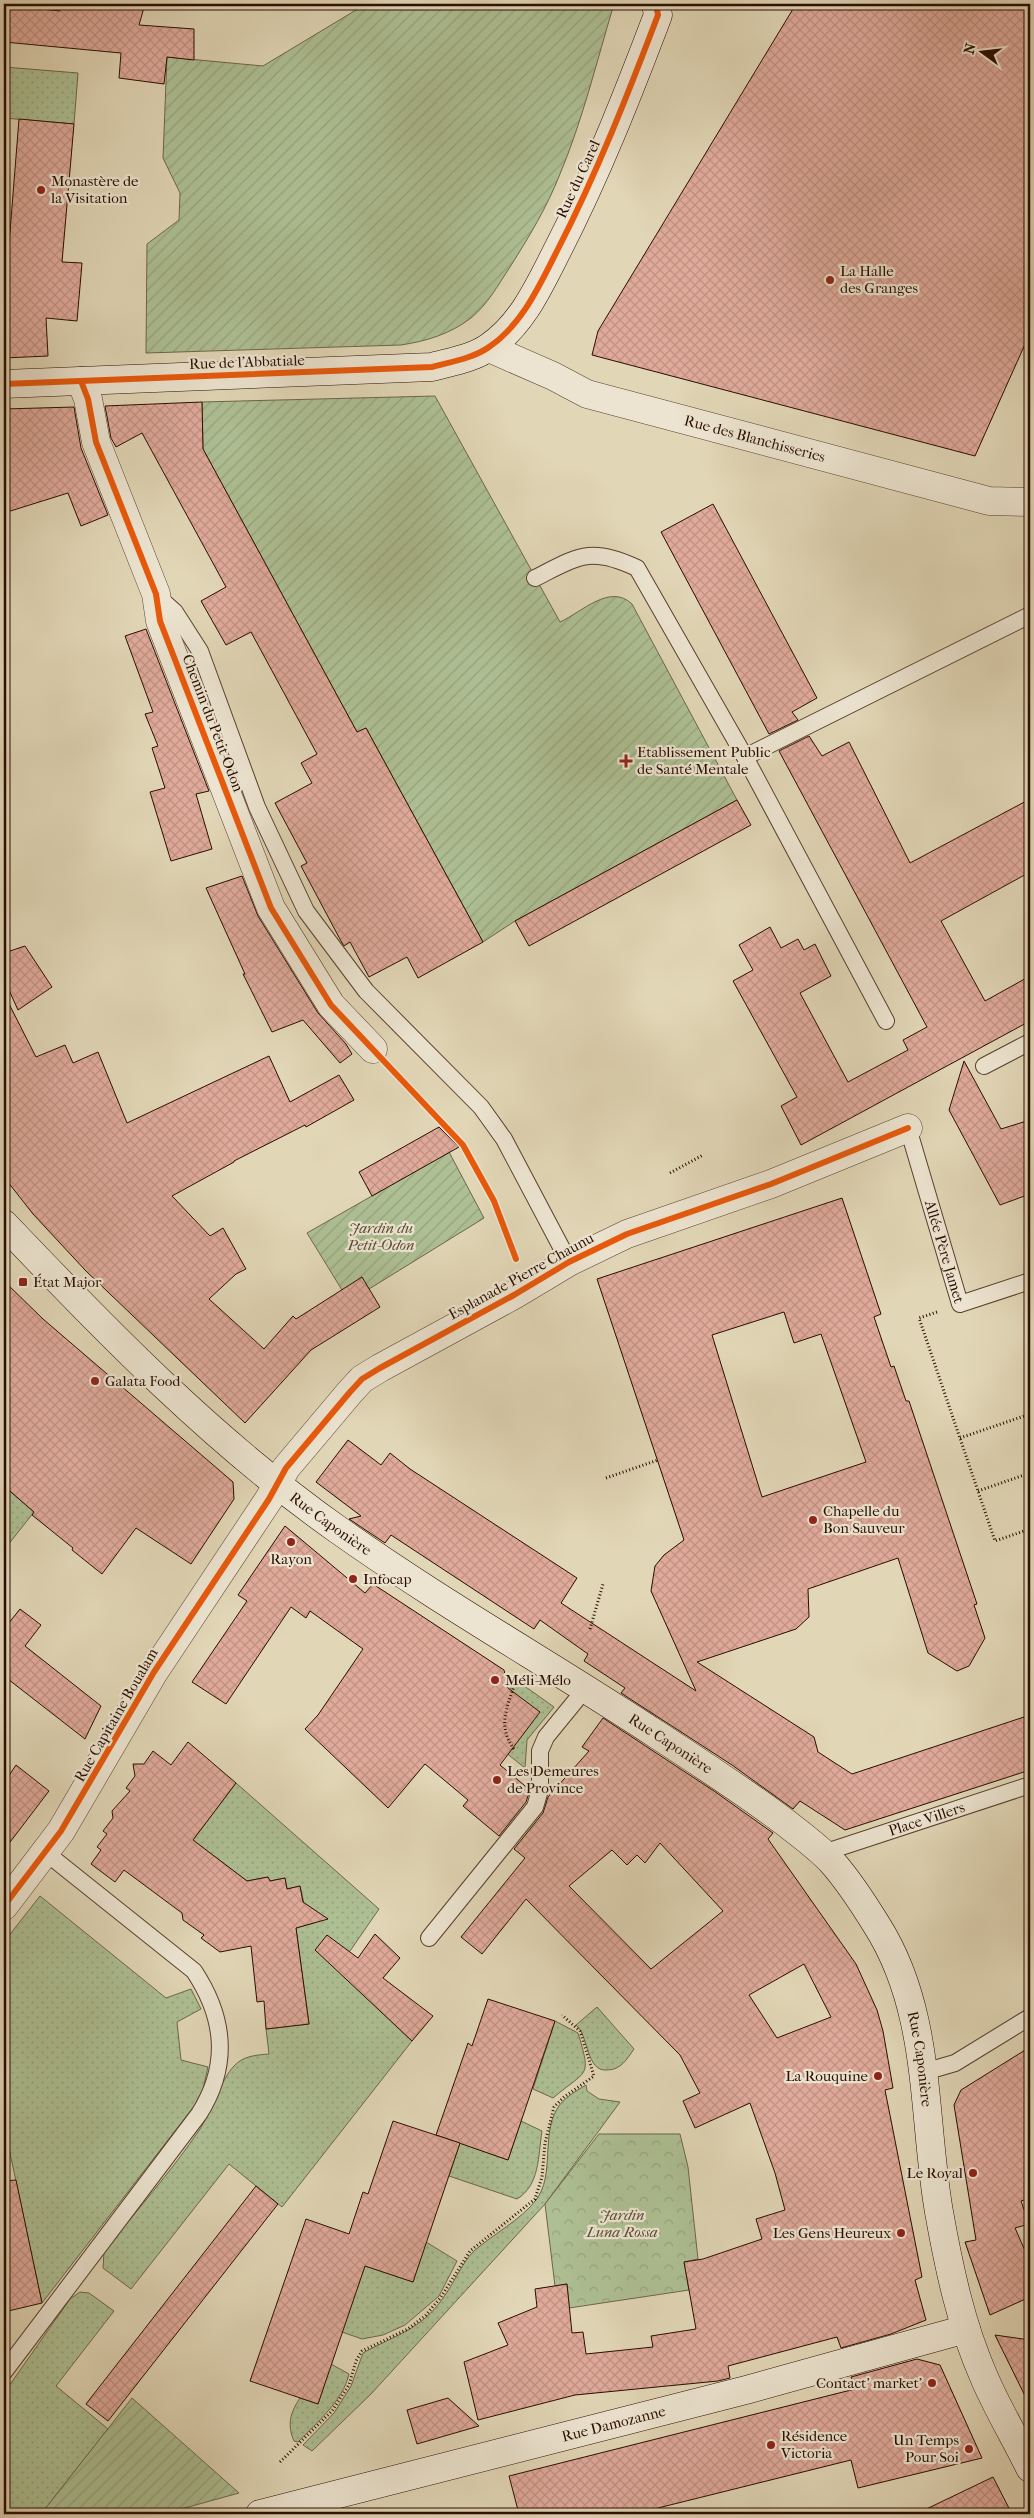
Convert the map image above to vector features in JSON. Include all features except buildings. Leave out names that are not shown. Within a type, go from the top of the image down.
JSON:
[{"type":"street","name":"Rue du Carel","points":[[489,348],[513,326],[533,298],[582,204],[619,117],[661,7]]},
{"type":"street","name":"Rue de l'Abbatiale","points":[[4,384],[432,367],[489,348]]},
{"type":"street","name":"Rue des Blanchisseries","points":[[489,348],[553,376],[587,394],[990,501],[1030,502]]},
{"type":"street","name":"Chemin du Petit-Odon","points":[[81,381],[88,399],[96,442],[156,594],[160,621],[271,908],[331,1005],[373,1049]]},
{"type":"street","name":"Esplanade Pierre Chaunu","points":[[277,1484],[286,1468],[362,1380],[569,1262],[627,1234],[772,1184],[908,1128]]},
{"type":"street","name":"Rue Caponière","points":[[4,1224],[89,1313],[152,1373],[277,1484],[334,1527],[410,1579],[586,1688],[764,1806],[833,1863],[860,1899],[888,1943],[911,1998],[924,2072],[928,2136],[940,2213],[966,2330],[984,2378],[1020,2421],[1030,2468]]},
{"type":"street","name":"Rue Capitaine Boualam","points":[[4,1906],[81,1800],[154,1672],[277,1484]]},
{"type":"street","name":"Rue Damozanne","points":[[260,2514],[737,2393],[966,2330]]},
{"type":"lane","points":[[535,578],[586,555],[612,557],[637,568],[745,757],[886,1021]]},
{"type":"lane","points":[[156,594],[175,612],[200,651],[257,807],[306,911],[366,991],[481,1106],[504,1139],[569,1262]]},
{"type":"lane","points":[[745,757],[1030,615]]},
{"type":"lane","points":[[984,1066],[1030,1042]]},
{"type":"lane","name":"Allée Père Jamet","points":[[908,1128],[960,1304],[1030,1281]]},
{"type":"lane","points":[[429,1938],[535,1807],[540,1790],[540,1751],[546,1738],[586,1688]]},
{"type":"lane","name":"Place Villers","points":[[823,1853],[1030,1785]]},
{"type":"lane","points":[[4,2372],[199,2114],[213,2091],[220,2060],[221,2038],[215,2013],[205,1988],[194,1972],[45,1852]]},
{"type":"lane","points":[[924,2072],[955,2064],[1030,2017]]},
{"type":"path","points":[[670,1172],[703,1155]]},
{"type":"path","points":[[960,1304],[919,1318],[995,1541],[1030,1529]]},
{"type":"path","points":[[960,1438],[1030,1414]]},
{"type":"path","points":[[606,1478],[658,1460]]},
{"type":"path","points":[[978,1491],[1030,1473]]},
{"type":"path","points":[[590,1629],[603,1584]]},
{"type":"path","points":[[516,1678],[503,1722],[506,1739],[517,1753]]},
{"type":"path","points":[[280,2462],[332,2411],[349,2385],[356,2361],[362,2351],[408,2329],[426,2315],[441,2297],[470,2251],[534,2199],[542,2177],[545,2143],[554,2107],[564,2097],[594,2076],[580,2032],[562,2015]]},
{"type":"green space","points":[[366,4],[614,4],[583,111],[555,186],[531,233],[510,267],[488,300],[471,318],[446,333],[420,341],[401,345],[146,353],[147,244],[179,220],[180,193],[163,158],[167,57],[263,66]]},
{"type":"green space","points":[[4,67],[78,73],[74,124],[4,118]]},
{"type":"green space","points":[[435,396],[560,622],[596,601],[605,598],[623,598],[632,604],[737,800],[515,921],[483,942],[366,728],[357,732],[203,449],[202,402]]},
{"type":"green space","name":"Jardin du Petit-Odon","points":[[449,1152],[484,1218],[369,1289],[342,1290],[307,1233]]},
{"type":"green space","points":[[4,1486],[34,1512],[4,1550]]},
{"type":"green space","points":[[516,1680],[554,1707],[527,1740],[525,1768],[469,1723],[502,1701]]},
{"type":"green space","points":[[236,1783],[379,1909],[350,1951],[344,1953],[344,1976],[412,2041],[282,2207],[229,2164],[131,2289],[103,2268],[104,2252],[189,2145],[200,2129],[225,2079],[234,2066],[246,2058],[269,2054],[266,2029],[309,2024],[296,1928],[314,1923],[318,1917],[305,1908],[300,1886],[287,1889],[285,1878],[270,1881],[268,1877],[247,1881],[193,1840]]},
{"type":"green space","points":[[40,1896],[166,1998],[191,1989],[201,2009],[177,2022],[181,2060],[208,2067],[203,2089],[195,2105],[42,2303],[4,2125],[4,1942]]},
{"type":"green space","points":[[597,2007],[634,2049],[623,2063],[612,2070],[600,2069],[591,2060],[580,2030],[576,2025]]},
{"type":"green space","points":[[555,2021],[578,2033],[585,2058],[585,2066],[584,2072],[580,2077],[553,2098],[533,2089]]},
{"type":"green space","points":[[586,2085],[587,2091],[599,2099],[620,2102],[545,2204],[371,2394],[312,2451],[303,2445],[334,2413],[351,2386],[363,2353],[407,2331],[426,2318],[451,2287],[474,2251],[523,2214],[536,2200],[542,2190],[545,2179],[552,2120],[563,2101]]},
{"type":"green space","points":[[521,2121],[542,2131],[537,2169],[525,2193],[517,2199],[449,2176],[460,2143],[508,2160]]},
{"type":"green space","name":"Jardin Luna Rossa","points":[[599,2134],[680,2134],[688,2167],[698,2259],[684,2262],[689,2290],[569,2308],[567,2284],[555,2286],[545,2204]]},
{"type":"green space","points":[[426,2242],[457,2261],[439,2296],[405,2325],[383,2335],[362,2339],[342,2332],[365,2266],[413,2282]]},
{"type":"green space","points":[[80,2292],[89,2293],[114,2311],[56,2386],[108,2429],[41,2514],[4,2514],[4,2393],[70,2299]]},
{"type":"green space","points":[[331,2364],[349,2374],[346,2384],[328,2411],[298,2442],[294,2441],[290,2424],[294,2409],[300,2398],[318,2404]]},
{"type":"green space","points":[[132,2398],[239,2493],[163,2514],[41,2514]]},
{"type":"cycle path","points":[[4,384],[432,367],[483,351],[501,338],[521,315],[558,249],[586,191],[623,104],[658,15],[656,4]]},
{"type":"cycle path","points":[[81,381],[88,399],[96,442],[156,594],[160,621],[271,908],[331,1005],[463,1145],[494,1201],[516,1259]]},
{"type":"cycle path","points":[[4,1906],[61,1831],[154,1672],[269,1499],[286,1468],[362,1379],[514,1295],[569,1262],[627,1234],[771,1184],[908,1128]]},
{"type":"place","name":"Monastère de la Visitation","points":[[41,190]]},
{"type":"place","name":"La Halle des Granges","points":[[830,280]]},
{"type":"place","name":"Etablissement Public de Santé Mentale","points":[[626,761]]},
{"type":"place","name":"État Major","points":[[23,1282]]},
{"type":"place","name":"Galata Food","points":[[95,1381]]},
{"type":"place","name":"Chapelle du Bon Sauveur","points":[[813,1520]]},
{"type":"place","name":"Rayon","points":[[291,1542]]},
{"type":"place","name":"Infocap","points":[[353,1579]]},
{"type":"place","name":"Méli-Mélo","points":[[495,1680]]},
{"type":"place","name":"Les Demeures de Province","points":[[497,1780]]},
{"type":"place","name":"La Rouquine","points":[[878,2076]]},
{"type":"place","name":"Le Royal","points":[[973,2173]]},
{"type":"place","name":"Les Gens Heureux","points":[[901,2233]]},
{"type":"place","name":"Contact' market'","points":[[932,2383]]},
{"type":"place","name":"Résidence Victoria","points":[[771,2445]]},
{"type":"place","name":"Un Temps Pour Soi","points":[[969,2449]]}]
